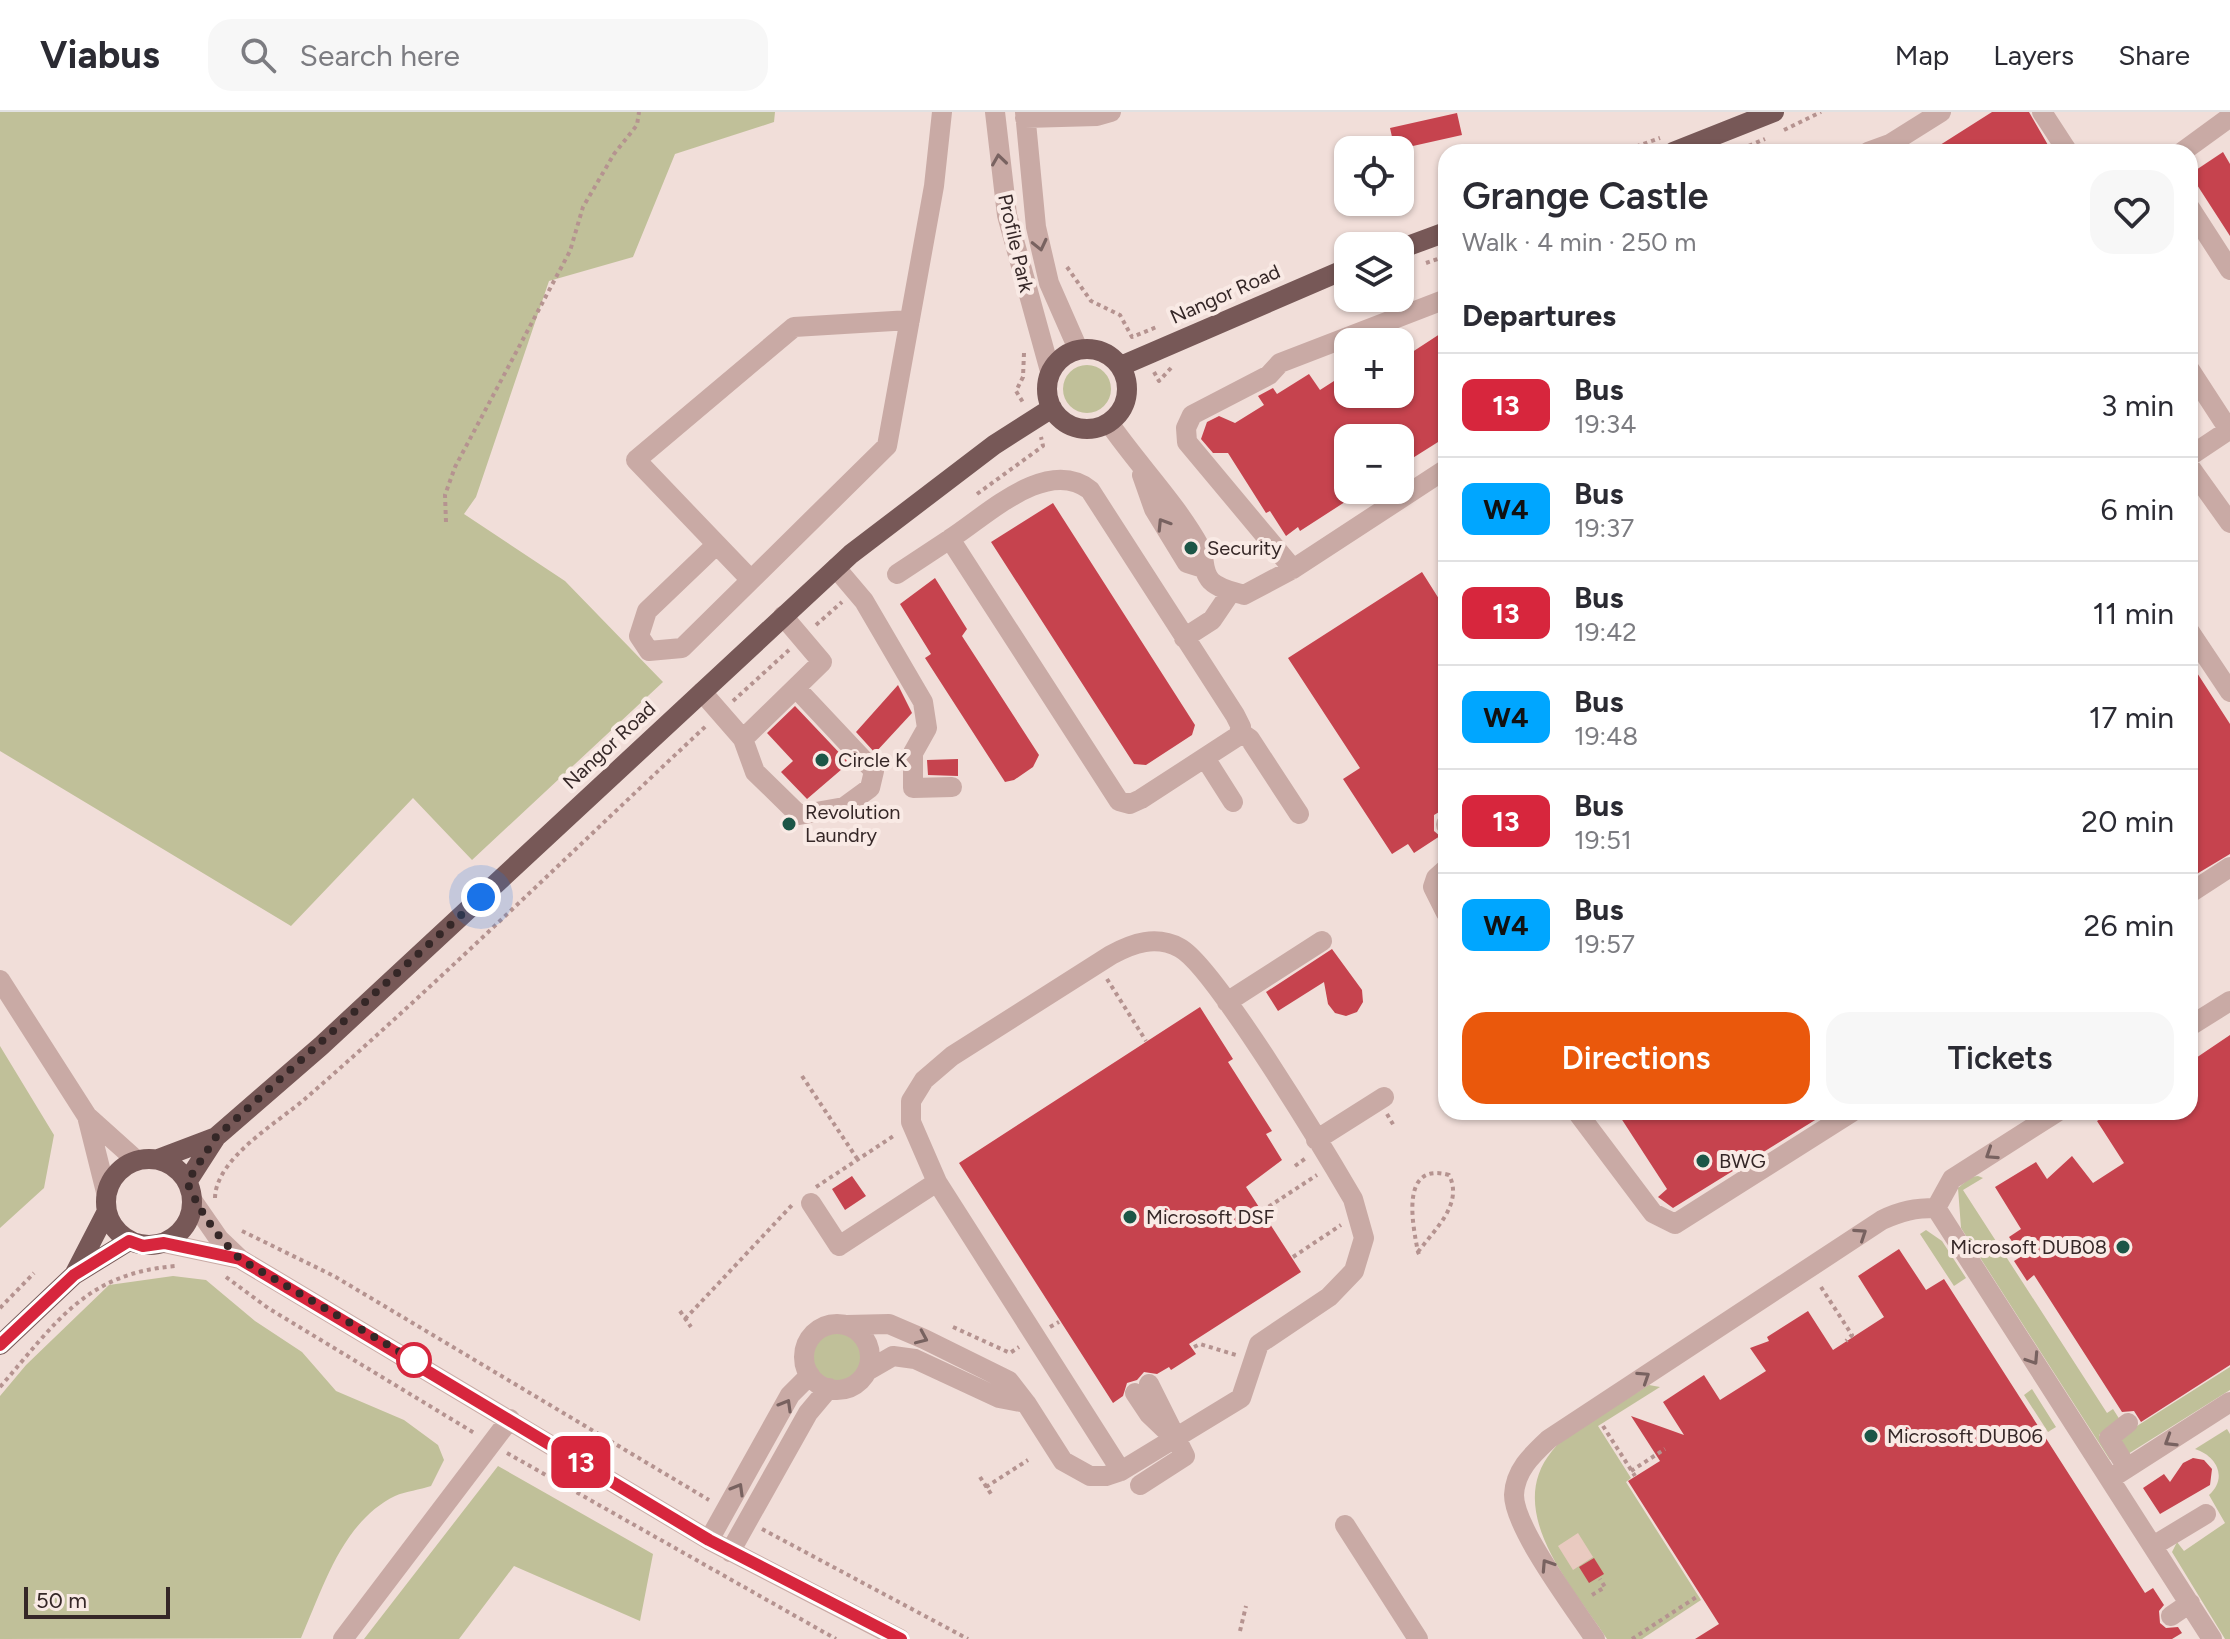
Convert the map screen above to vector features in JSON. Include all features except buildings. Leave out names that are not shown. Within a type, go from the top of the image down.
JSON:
[{"type":"main road","points":[[1693,144],[1774,112]]},
{"type":"main road","points":[[1414,244],[1438,235]]},
{"type":"main road","name":"Nangor Road","points":[[1121,366],[1334,274]]},
{"type":"main road","points":[[1078,349],[1102,351],[1121,366],[1127,378],[1125,404],[1109,423],[1083,429],[1071,426],[1052,408],[1046,390],[1050,371],[1057,361],[1078,349]]},
{"type":"main road","name":"Nangor Road","points":[[136,1160],[158,1159],[216,1137],[321,1046],[836,568],[932,491],[1052,408]]},
{"type":"main road","name":"Nangor Road","points":[[164,1243],[185,1226],[190,1191],[216,1137]]},
{"type":"main road","points":[[158,1159],[176,1168],[190,1191]]},
{"type":"main road","points":[[74,1275],[120,1169],[136,1160]]},
{"type":"main road","points":[[106,1202],[117,1233],[143,1246],[164,1243]]},
{"type":"main road","points":[[0,1345],[74,1275],[129,1241]]},
{"type":"street","points":[[715,546],[647,611],[639,636],[649,651],[682,648],[887,446],[934,186],[942,112]]},
{"type":"street","name":"Profile Park","points":[[995,112],[1007,215],[1050,371]]},
{"type":"street","points":[[1025,115],[1097,116],[1111,112]]},
{"type":"street","points":[[1890,144],[1941,112]]},
{"type":"street","points":[[2042,112],[2063,144]]},
{"type":"street","name":"Profile Park","points":[[1025,115],[1039,241],[1049,283],[1078,349]]},
{"type":"street","points":[[2193,144],[2230,117]]},
{"type":"street","points":[[2198,220],[2230,270]]},
{"type":"street","points":[[1390,328],[1438,304]]},
{"type":"street","points":[[751,580],[715,546],[636,460],[794,327],[910,320]]},
{"type":"street","points":[[1293,569],[1199,459],[1187,442],[1186,428],[1192,415],[1269,375],[1280,363],[1334,347]]},
{"type":"street","points":[[2198,382],[2229,430],[2198,451]]},
{"type":"street","points":[[1109,423],[1139,467],[1154,509],[1187,563],[1203,568],[1212,583],[1244,595],[1293,569],[1438,474]]},
{"type":"street","points":[[2198,478],[2230,523]]},
{"type":"street","points":[[897,574],[1032,486],[1051,480],[1081,483],[1090,490],[1235,715],[1240,732],[1250,739],[1299,814]]},
{"type":"street","points":[[950,539],[1119,801],[1136,802],[1240,732]]},
{"type":"street","points":[[836,568],[864,601],[923,702],[927,728],[913,753],[913,788],[952,787]]},
{"type":"street","points":[[1184,638],[1212,620],[1231,592]]},
{"type":"street","points":[[743,739],[822,662],[783,616]]},
{"type":"street","points":[[2198,644],[2230,692]]},
{"type":"street","points":[[702,692],[743,739],[755,772],[799,815],[844,807],[870,788],[874,771],[796,688]]},
{"type":"street","points":[[1205,758],[1233,802]]},
{"type":"street","points":[[2198,888],[2230,867]]},
{"type":"street","points":[[1438,876],[1433,887],[1438,897]]},
{"type":"street","points":[[1026,1403],[999,1398],[915,1359],[893,1356],[867,1371],[851,1387],[829,1388],[810,1375],[804,1353],[814,1333],[835,1323],[889,1324],[1009,1381],[1026,1403],[1063,1461],[1075,1471],[1090,1476],[1121,1471],[1241,1398],[1259,1344],[1336,1291],[1360,1260],[1364,1238],[1359,1215],[1314,1147],[1227,1002],[1182,949],[1159,941],[1133,943],[1111,955],[952,1056],[924,1080],[911,1101],[911,1122],[937,1182],[1121,1471]]},
{"type":"street","points":[[1227,1002],[1322,941]]},
{"type":"street","points":[[0,980],[87,1116],[136,1160]]},
{"type":"street","points":[[2198,1021],[2230,1001]]},
{"type":"street","points":[[1314,1147],[1384,1097]]},
{"type":"street","points":[[87,1116],[106,1202]]},
{"type":"street","points":[[1583,1120],[1653,1213],[1675,1224],[1839,1120]]},
{"type":"street","points":[[1936,1208],[1952,1179],[2044,1120]]},
{"type":"street","points":[[811,1203],[839,1246],[937,1182]]},
{"type":"street","points":[[190,1191],[219,1239],[240,1259],[709,1540],[900,1639]]},
{"type":"street","points":[[1936,1208],[2118,1474],[2153,1546],[2212,1639]]},
{"type":"street","points":[[1587,1636],[1522,1523],[1514,1495],[1524,1465],[1549,1439],[1882,1220],[1908,1209],[1936,1208]]},
{"type":"street","points":[[164,1243],[240,1259]]},
{"type":"street","points":[[847,1325],[865,1338],[870,1348],[867,1371]]},
{"type":"street","points":[[709,1540],[790,1395],[810,1375]]},
{"type":"street","points":[[730,1552],[808,1413],[829,1388]]},
{"type":"street","points":[[1140,1485],[1185,1456],[1174,1438],[1162,1405],[1142,1388]]},
{"type":"street","points":[[2118,1474],[2230,1402]]},
{"type":"street","points":[[343,1639],[510,1419]]},
{"type":"street","points":[[2118,1474],[2109,1438],[2128,1423]]},
{"type":"street","points":[[2153,1546],[2206,1514]]},
{"type":"street","points":[[1345,1525],[1418,1639]]},
{"type":"street","points":[[2171,1616],[2190,1603]]},
{"type":"path","points":[[446,522],[445,495],[455,467],[570,251],[583,207],[614,154],[637,125],[639,112]]},
{"type":"path","points":[[1066,264],[1091,301],[1120,315],[1133,337],[1172,321]]},
{"type":"path","points":[[1156,374],[1159,381]]},
{"type":"path","points":[[1016,391],[1024,403]]},
{"type":"path","points":[[215,1206],[216,1181],[232,1159],[316,1089],[720,713]]},
{"type":"path","points":[[1106,978],[1146,1041]]},
{"type":"path","points":[[802,1076],[858,1160]]},
{"type":"path","points":[[1295,1166],[1314,1147]]},
{"type":"path","points":[[1262,1211],[1323,1171]]},
{"type":"path","points":[[1438,1172],[1449,1175],[1454,1186],[1453,1199],[1446,1216],[1419,1254],[1410,1200],[1418,1184],[1427,1177],[1438,1172]]},
{"type":"path","points":[[1293,1257],[1346,1221]]},
{"type":"path","points":[[233,1227],[334,1276],[714,1503]]},
{"type":"path","points":[[0,1387],[77,1303],[105,1282],[127,1273],[183,1266]]},
{"type":"path","points":[[217,1272],[268,1308],[485,1440]]},
{"type":"path","points":[[0,1308],[34,1273]]},
{"type":"path","points":[[1821,1287],[1852,1335],[1846,1341]]},
{"type":"path","points":[[680,1311],[691,1327]]},
{"type":"path","points":[[953,1327],[1010,1353],[1059,1322]]},
{"type":"path","points":[[1194,1347],[1200,1344],[1238,1356]]},
{"type":"path","points":[[1603,1426],[1635,1476]]},
{"type":"path","points":[[499,1449],[836,1639]]},
{"type":"path","points":[[1631,1471],[1665,1449]]},
{"type":"path","points":[[986,1487],[1028,1460]]},
{"type":"path","points":[[980,1477],[993,1497]]},
{"type":"path","points":[[757,1527],[968,1639]]},
{"type":"path","points":[[1592,1595],[1605,1587],[1600,1579]]},
{"type":"path","points":[[1632,1639],[1698,1596]]},
{"type":"path","points":[[1240,1631],[1246,1606]]},
{"type":"green space","points":[[0,112],[775,112],[774,122],[675,154],[633,257],[549,281],[476,497],[464,514],[565,581],[663,682],[472,860],[413,798],[291,926],[0,751]]},
{"type":"green space","points":[[1087,365],[1104,372],[1111,389],[1104,406],[1087,413],[1070,406],[1063,389],[1070,372]]},
{"type":"green space","points":[[0,1046],[54,1135],[44,1188],[0,1228]]},
{"type":"green space","points":[[1971,1177],[1983,1178],[1963,1190],[2107,1413],[2113,1409],[2120,1420],[2099,1435],[2113,1458],[2110,1460],[1961,1228],[1958,1188]]},
{"type":"green space","points":[[1926,1230],[1942,1241],[1966,1278],[1954,1286],[1920,1234]]},
{"type":"green space","points":[[173,1276],[206,1280],[255,1321],[302,1352],[336,1391],[404,1420],[438,1445],[444,1460],[431,1486],[395,1496],[361,1522],[336,1558],[301,1638],[0,1639],[0,1396],[26,1365],[109,1285]]},
{"type":"green space","points":[[838,1330],[856,1338],[864,1356],[856,1374],[838,1382],[820,1374],[812,1356],[820,1338]]},
{"type":"green space","points":[[2230,1367],[2230,1390],[2128,1454],[2118,1438]]},
{"type":"green space","points":[[1649,1385],[1660,1387],[1598,1426],[1631,1478],[1626,1482],[1701,1600],[1642,1639],[1607,1639],[1548,1549],[1539,1524],[1535,1499],[1539,1474],[1552,1451],[1573,1432]]},
{"type":"green space","points":[[2032,1389],[2056,1427],[2048,1432],[2024,1395]]},
{"type":"green space","points":[[2227,1429],[2230,1434],[2230,1639],[2225,1639],[2172,1552],[2177,1542],[2184,1551],[2225,1523],[2209,1495],[2218,1482],[2217,1468],[2209,1457],[2195,1449]]},
{"type":"green space","points":[[498,1466],[653,1554],[640,1621],[514,1566],[459,1639],[364,1639]]},
{"type":"shaded area","points":[[1578,1533],[1593,1557],[1573,1570],[1558,1546]]},
{"type":"bus line","name":"13","points":[[0,1345],[74,1275],[129,1241],[143,1246],[164,1243],[240,1259],[442,1377],[709,1540],[901,1639]]},
{"type":"place","name":"Security","points":[[1191,548]]},
{"type":"place","name":"Circle K","points":[[822,760]]},
{"type":"place","name":"Revolution Laundry","points":[[789,824]]},
{"type":"place","name":"BWG","points":[[1703,1161]]},
{"type":"place","name":"Microsoft DSF","points":[[1130,1217]]},
{"type":"place","name":"Microsoft DUB08","points":[[2123,1247]]},
{"type":"place","name":"Microsoft DUB06","points":[[1871,1436]]},
{"type":"route","points":[[414,1360],[419,1363],[240,1259],[219,1239],[192,1200],[187,1182],[216,1137],[321,1046],[481,897]]}]
